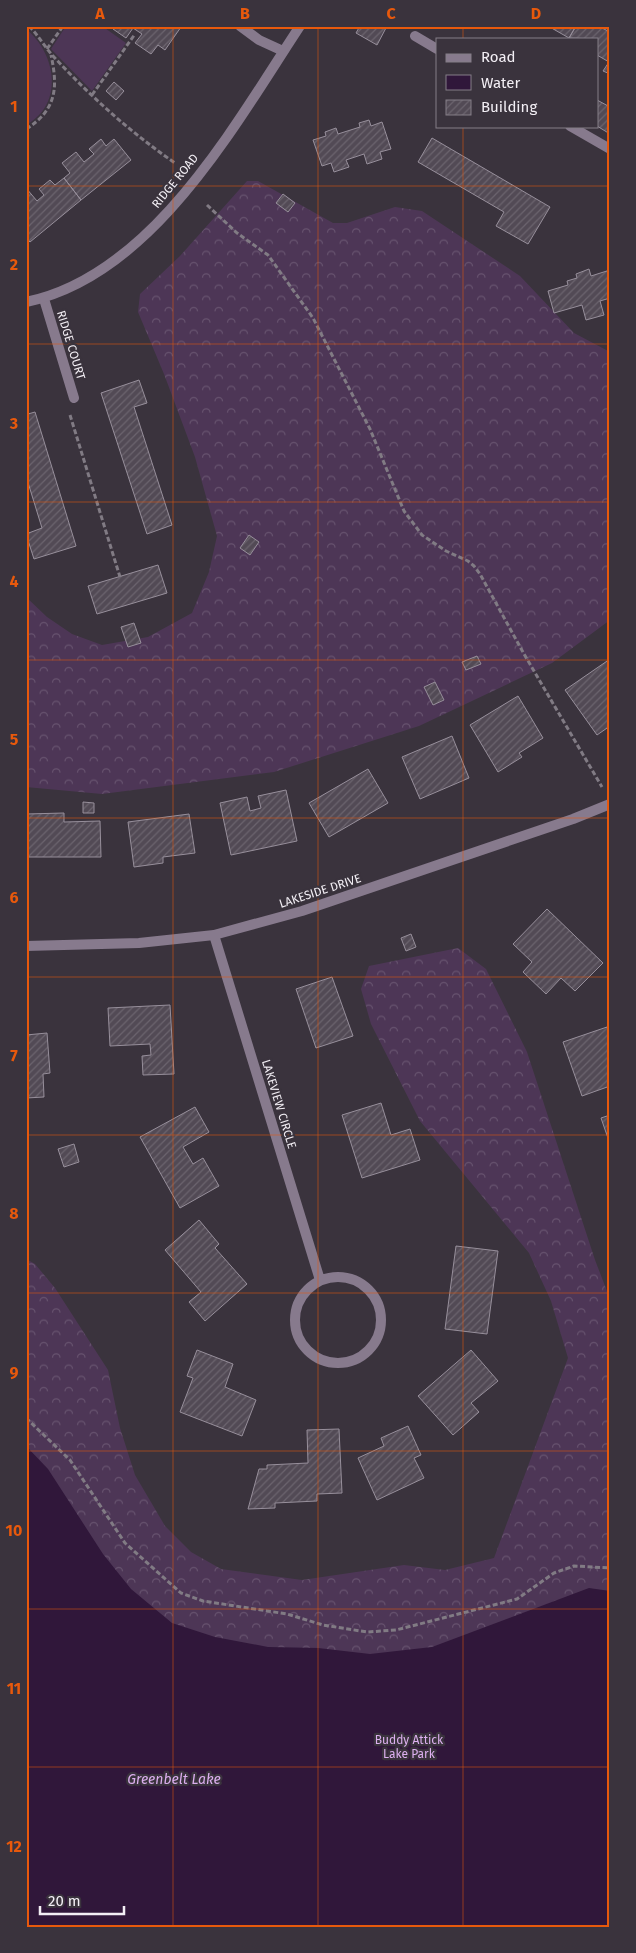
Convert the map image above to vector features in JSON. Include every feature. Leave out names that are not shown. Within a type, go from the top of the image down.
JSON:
[{"type":"street","points":[[240,26],[259,40],[284,51]]},
{"type":"street","name":"RIDGE ROAD","points":[[26,302],[44,298],[76,286],[102,271],[141,239],[192,184],[300,26]]},
{"type":"street","points":[[416,36],[436,48]]},
{"type":"street","points":[[573,128],[610,149]]},
{"type":"street","name":"RIDGE COURT","points":[[44,298],[74,398]]},
{"type":"street","name":"LAKESIDE DRIVE","points":[[26,946],[139,943],[214,935],[329,902],[573,819],[610,804]]},
{"type":"street","name":"LAKEVIEW CIRCLE","points":[[214,935],[320,1280]]},
{"type":"street","points":[[334,1276],[349,1277],[368,1288],[380,1307],[382,1322],[379,1336],[371,1349],[360,1358],[346,1363],[332,1363],[318,1359],[307,1351],[299,1339],[295,1326],[295,1312],[300,1299],[308,1288],[320,1280],[334,1276]]},
{"type":"path","points":[[28,26],[51,54],[92,95],[120,121],[175,163]]},
{"type":"path","points":[[47,49],[63,26]]},
{"type":"path","points":[[92,95],[135,34]]},
{"type":"path","points":[[26,129],[41,119],[48,110],[53,98],[56,86],[51,54]]},
{"type":"path","points":[[207,205],[237,233],[268,255],[313,318],[370,429],[404,511],[422,535],[474,566],[602,787],[610,791]]},
{"type":"path","points":[[74,398],[66,401],[120,577]]},
{"type":"path","points":[[26,1418],[70,1460],[125,1543],[181,1593],[203,1601],[277,1612],[323,1624],[367,1632],[396,1630],[516,1598],[554,1573],[574,1566],[610,1568]]},
{"type":"green space","points":[[66,26],[102,26],[126,43],[92,91],[51,49]]},
{"type":"green space","points":[[26,29],[44,51],[52,78],[51,92],[47,105],[38,116],[26,125]]},
{"type":"green space","points":[[247,181],[258,181],[333,223],[347,223],[395,207],[422,211],[520,276],[574,333],[610,352],[610,620],[552,663],[419,726],[274,772],[102,794],[26,787],[26,597],[47,617],[72,634],[102,645],[148,637],[192,613],[209,572],[217,536],[195,457],[164,374],[138,312],[140,294],[180,256]]},
{"type":"green space","name":"Greenbelt Lake","points":[[458,948],[486,969],[527,1052],[595,1260],[610,1299],[610,1927],[26,1927],[26,1259],[35,1264],[55,1288],[108,1370],[120,1428],[135,1475],[165,1526],[191,1552],[221,1569],[302,1580],[404,1565],[445,1570],[494,1558],[568,1358],[551,1301],[529,1253],[420,1121],[371,1024],[361,989],[369,966]]},
{"type":"water","name":"Greenbelt Lake","points":[[26,1446],[48,1469],[103,1554],[131,1589],[172,1623],[215,1637],[268,1647],[318,1648],[370,1654],[432,1647],[589,1588],[610,1591],[610,1927],[26,1927]]},
{"type":"building","points":[[115,26],[181,27],[165,50],[158,45],[151,54],[135,43],[142,34],[133,28],[126,38],[113,29]]},
{"type":"building","points":[[360,26],[387,26],[377,45],[356,33]]},
{"type":"building","points":[[548,26],[576,26],[569,38]]},
{"type":"building","points":[[576,26],[603,26],[602,28],[610,32],[610,74],[603,71],[609,62],[598,56],[598,38],[569,38]]},
{"type":"building","points":[[114,82],[124,91],[116,100],[106,91]]},
{"type":"building","points":[[598,101],[610,107],[610,134],[598,127]]},
{"type":"building","points":[[369,120],[371,126],[382,122],[391,149],[380,152],[382,159],[367,164],[364,154],[346,160],[349,167],[334,172],[331,163],[322,166],[313,140],[326,136],[325,132],[336,128],[338,134],[360,127],[359,123]]},
{"type":"building","points":[[432,138],[550,207],[528,244],[496,226],[504,212],[418,162]]},
{"type":"building","points":[[101,139],[106,146],[114,139],[131,160],[81,200],[64,178],[70,173],[62,163],[76,152],[84,162],[94,154],[89,149]]},
{"type":"building","points":[[64,178],[81,200],[30,242],[26,238],[26,188],[37,201],[44,195],[39,189],[50,180],[55,185]]},
{"type":"building","points":[[283,194],[295,203],[288,212],[276,203]]},
{"type":"building","points":[[589,269],[591,276],[610,270],[610,298],[600,301],[604,315],[586,320],[582,305],[554,313],[548,291],[568,285],[567,281],[577,278],[576,274]]},
{"type":"building","points":[[139,380],[147,403],[134,407],[172,525],[147,534],[101,393]]},
{"type":"building","points":[[26,408],[28,414],[35,412],[76,546],[34,559],[26,534],[42,528],[26,476]]},
{"type":"building","points":[[249,535],[259,542],[250,555],[240,548]]},
{"type":"building","points":[[158,565],[167,593],[97,614],[88,586]]},
{"type":"building","points":[[134,623],[141,643],[128,647],[121,627]]},
{"type":"building","points":[[477,656],[481,664],[466,670],[462,662]]},
{"type":"building","points":[[610,659],[610,726],[597,735],[565,690]]},
{"type":"building","points":[[435,682],[444,700],[433,705],[424,687]]},
{"type":"building","points":[[518,696],[543,738],[519,753],[522,757],[498,772],[470,725]]},
{"type":"building","points":[[452,736],[469,778],[420,799],[402,757]]},
{"type":"building","points":[[368,769],[388,803],[329,837],[309,803]]},
{"type":"building","points":[[286,790],[297,841],[231,855],[220,803],[247,797],[250,811],[261,808],[258,796]]},
{"type":"building","points":[[83,802],[94,803],[94,813],[83,813]]},
{"type":"building","points":[[64,813],[64,822],[100,821],[101,857],[26,857],[26,814]]},
{"type":"building","points":[[189,814],[195,853],[163,857],[163,863],[134,867],[128,822]]},
{"type":"building","points":[[547,909],[603,963],[575,991],[561,978],[546,994],[523,972],[532,962],[513,944]]},
{"type":"building","points":[[411,934],[416,947],[406,951],[401,938]]},
{"type":"building","points":[[332,977],[353,1036],[316,1048],[296,989]]},
{"type":"building","points":[[170,1005],[174,1074],[143,1075],[142,1056],[151,1055],[150,1044],[110,1046],[108,1008]]},
{"type":"building","points":[[607,1027],[610,1035],[610,1086],[582,1096],[563,1042]]},
{"type":"building","points":[[47,1033],[50,1073],[43,1074],[44,1097],[26,1098],[26,1035]]},
{"type":"building","points":[[381,1103],[391,1135],[410,1129],[420,1160],[362,1178],[342,1115]]},
{"type":"building","points":[[195,1107],[209,1132],[183,1147],[193,1164],[203,1158],[219,1186],[180,1208],[140,1137]]},
{"type":"building","points":[[610,1115],[610,1144],[601,1118]]},
{"type":"building","points":[[74,1144],[79,1162],[64,1167],[58,1149]]},
{"type":"building","points":[[199,1220],[219,1244],[215,1248],[247,1284],[205,1321],[189,1302],[201,1292],[165,1250]]},
{"type":"building","points":[[456,1246],[498,1251],[487,1334],[445,1329]]},
{"type":"building","points":[[197,1350],[233,1364],[225,1387],[256,1400],[242,1436],[180,1412],[193,1378],[187,1376]]},
{"type":"building","points":[[471,1350],[498,1381],[471,1403],[479,1412],[453,1435],[418,1396]]},
{"type":"building","points":[[408,1426],[421,1455],[414,1458],[424,1478],[377,1500],[358,1458],[384,1446],[381,1438]]},
{"type":"building","points":[[339,1429],[342,1493],[317,1494],[317,1501],[275,1503],[275,1508],[248,1509],[259,1469],[267,1469],[267,1465],[308,1463],[307,1430]]},
{"type":"park label","name":"Buddy Attick Lake Park","points":[[409,1747]]}]
